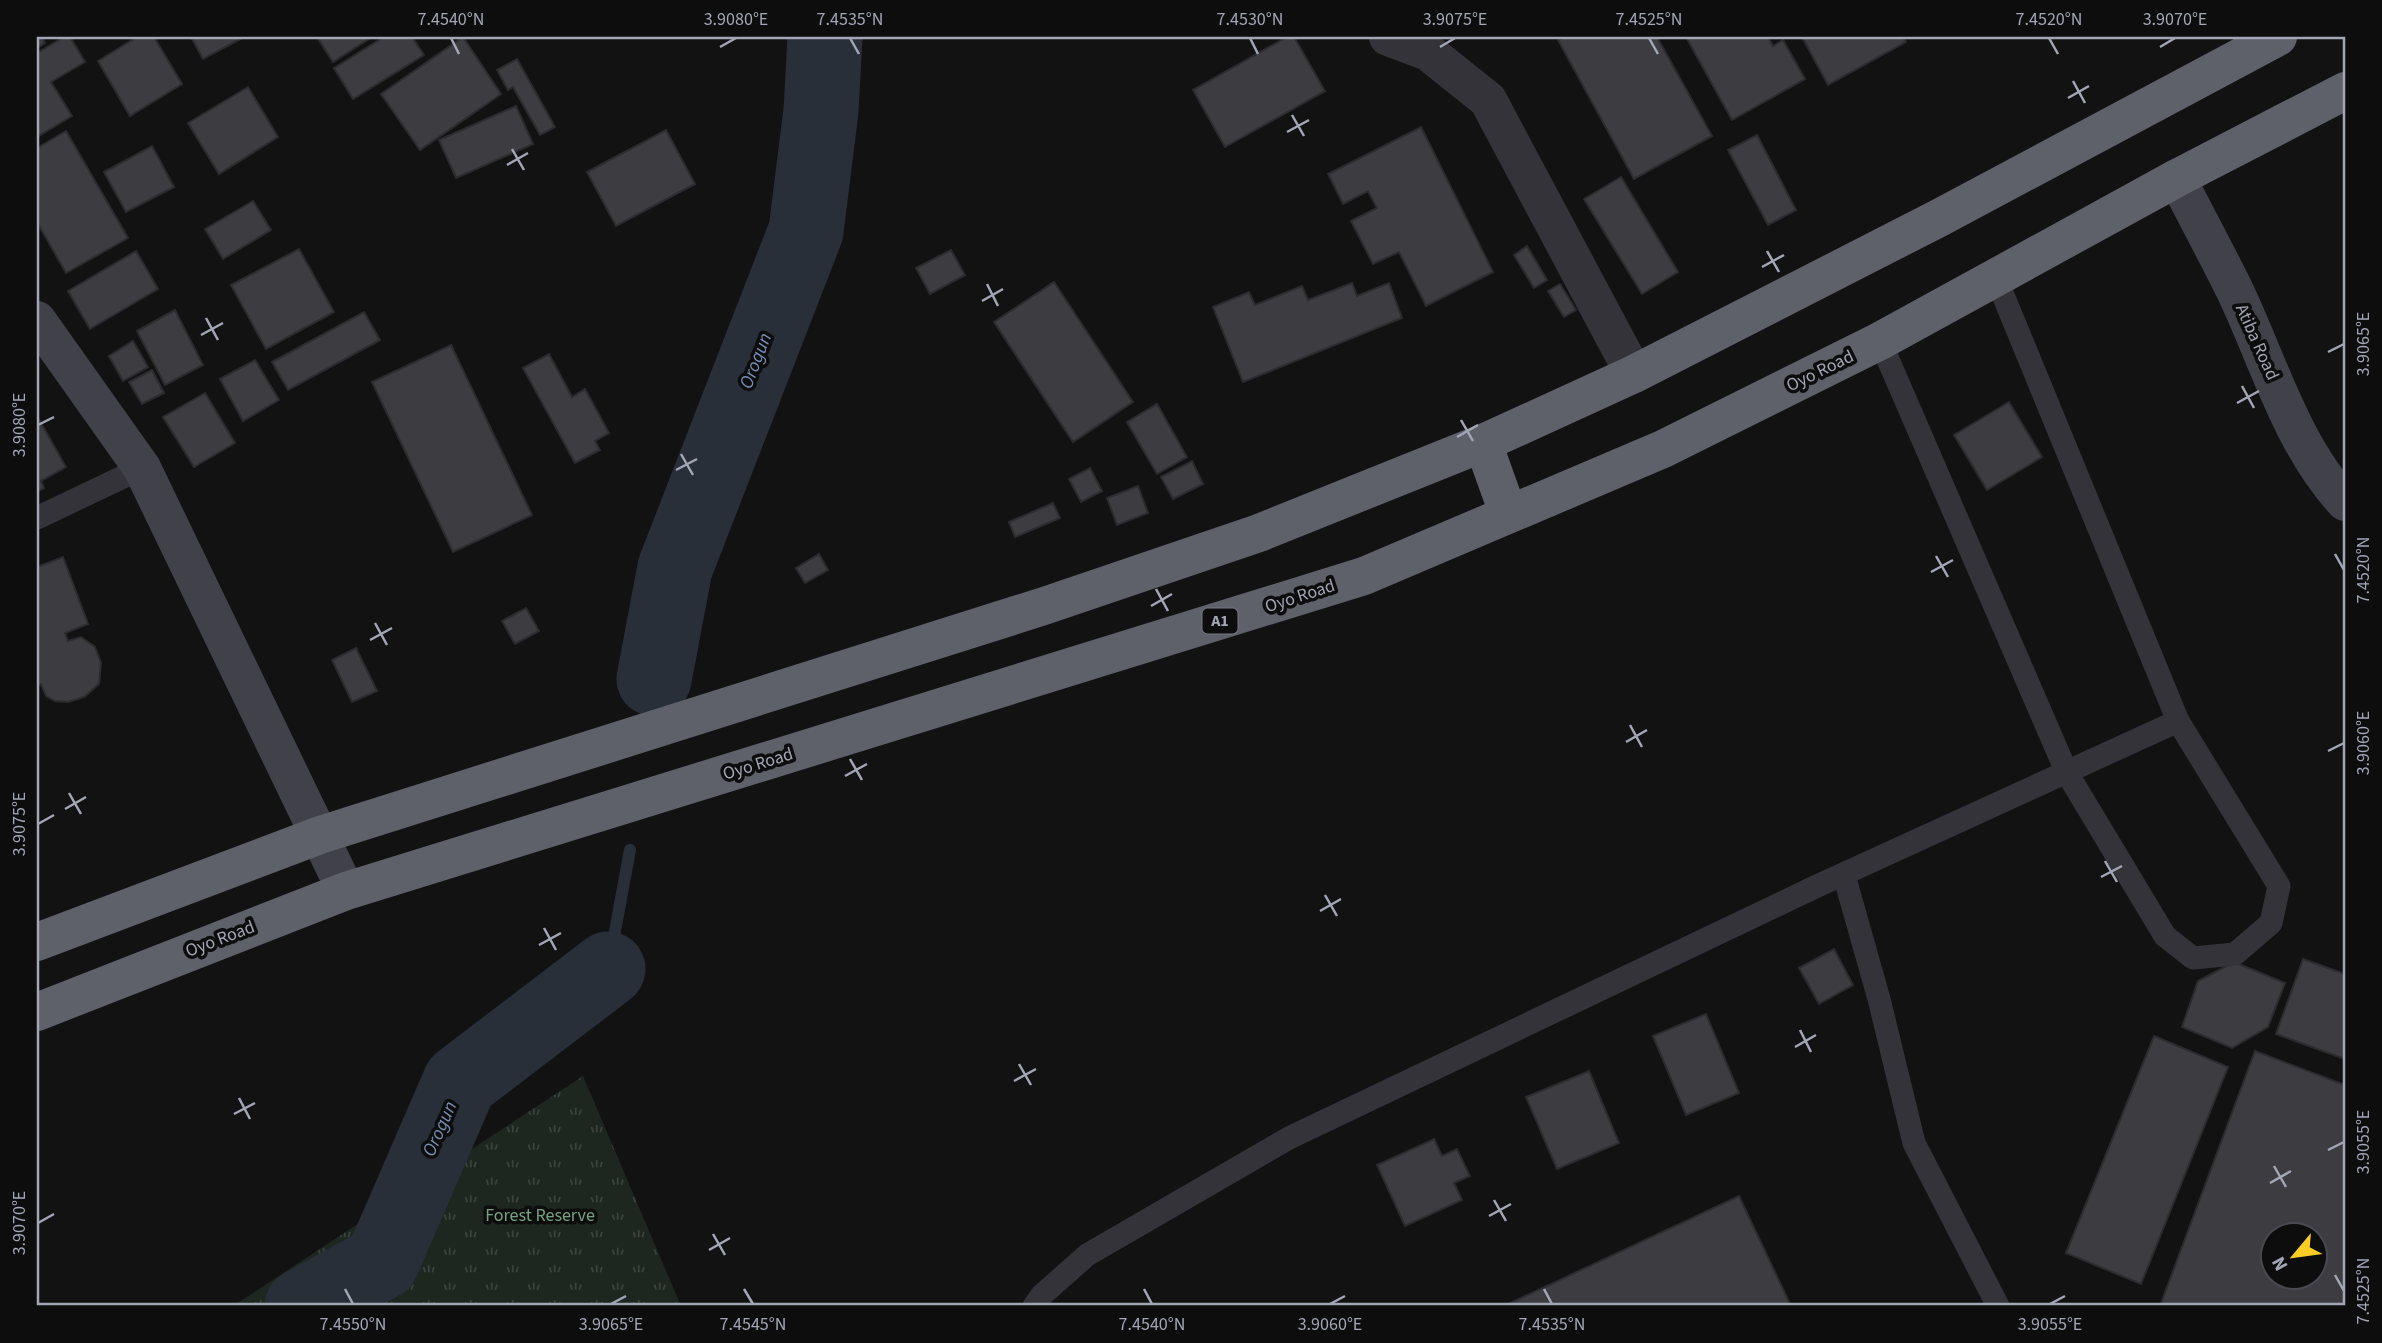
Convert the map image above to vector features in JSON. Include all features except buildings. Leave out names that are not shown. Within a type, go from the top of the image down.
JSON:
[{"type":"highway","points":[[37,942],[320,835],[1057,602],[1259,534],[1483,443],[1634,374],[1938,218],[2278,37]]},
{"type":"highway","name":"Oyo Road","points":[[37,1012],[346,891],[1364,576],[1663,449],[1881,341],[2177,178],[2345,91]]},
{"type":"highway","points":[[1483,443],[1508,513]]},
{"type":"main road","name":"Atiba Road","points":[[2177,178],[2236,293],[2273,378],[2323,479],[2345,502]]},
{"type":"main road","points":[[37,320],[142,468],[225,645],[346,891]]},
{"type":"street","points":[[1388,37],[1428,52],[1489,100],[1634,374]]},
{"type":"lane","points":[[1881,341],[2067,773],[2165,936],[2193,958],[2235,954],[2271,923],[2279,886],[2178,721],[1996,278]]},
{"type":"lane","points":[[37,518],[142,468]]},
{"type":"lane","points":[[1034,1306],[1042,1295],[1087,1255],[1289,1138],[1844,875],[2178,721]]},
{"type":"lane","points":[[1844,875],[1879,999],[1914,1143],[1998,1306]]},
{"type":"green space","name":"Forest Reserve","points":[[583,1076],[681,1306],[233,1306]]},
{"type":"waterway","name":"Orogun","points":[[654,679],[675,568],[806,231],[821,111],[825,37]]},
{"type":"waterway","points":[[608,969],[630,850]]},
{"type":"waterway","name":"Orogun","points":[[302,1306],[382,1262],[460,1082],[608,969]]}]
